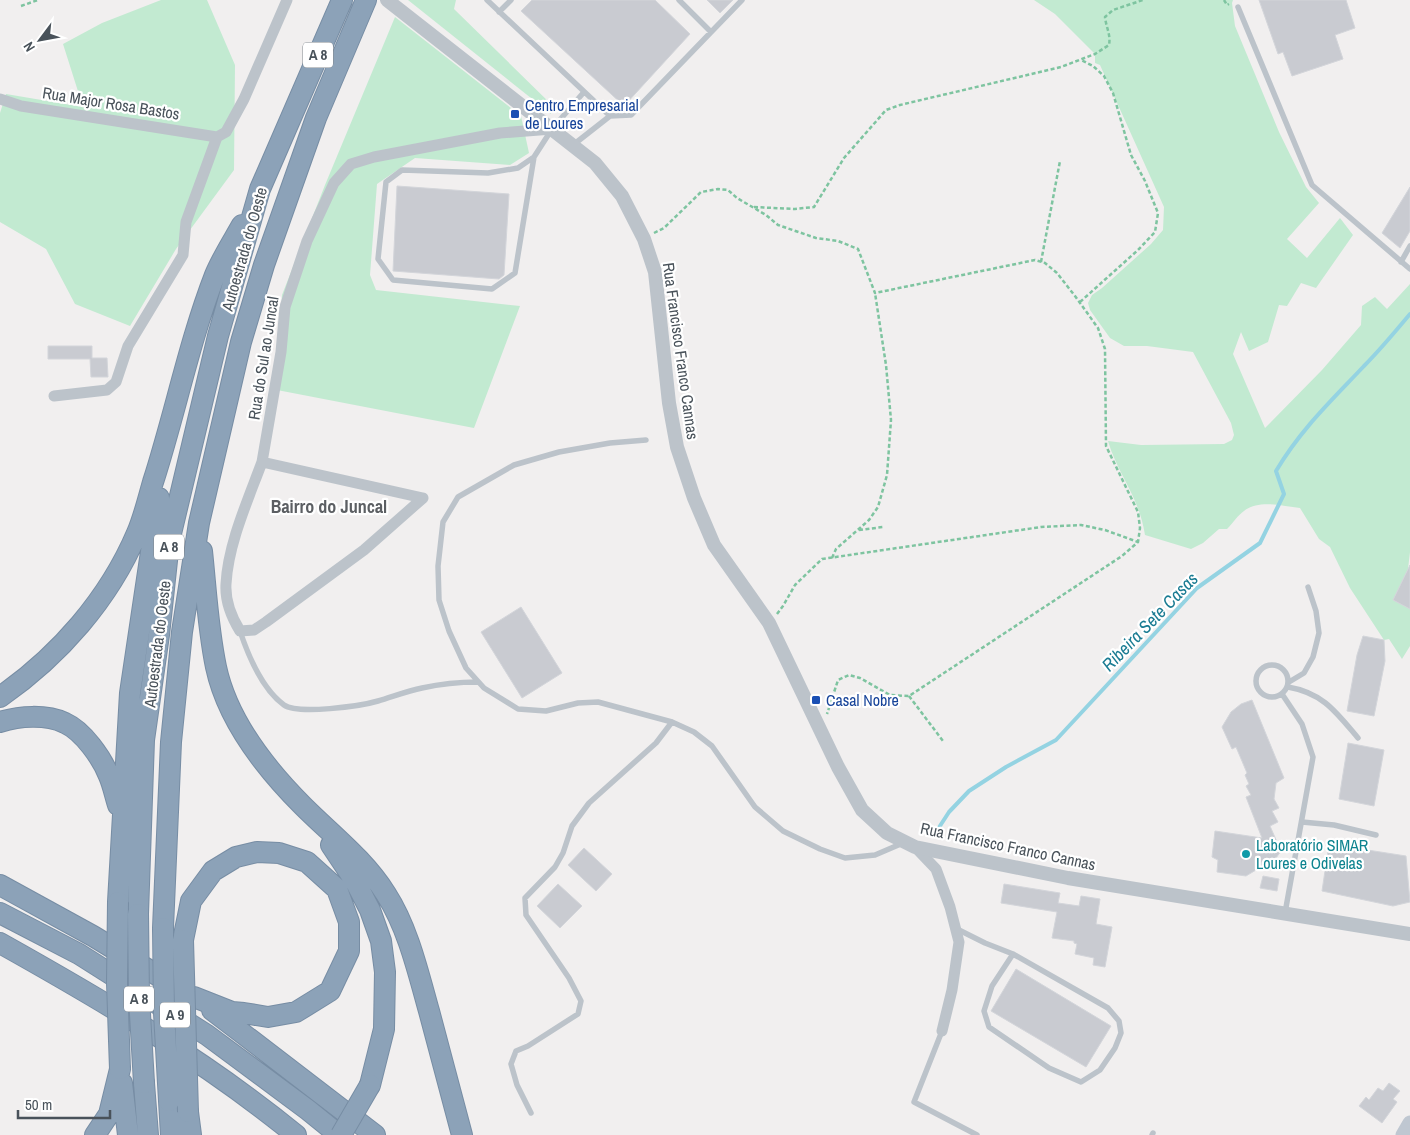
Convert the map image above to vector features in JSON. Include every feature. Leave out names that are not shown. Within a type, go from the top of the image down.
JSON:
[{"type":"highway","name":"Autoestrada do Oeste","points":[[148,1135],[139,997],[138,914],[144,740],[159,634],[169,542],[218,336],[260,189],[342,1]]},
{"type":"highway","name":"Autoestrada do Oeste","points":[[171,1135],[164,1012],[163,928],[174,715],[182,632],[199,523],[241,342],[264,265],[316,118],[364,5]]},
{"type":"highway","points":[[0,697],[46,660],[81,625],[117,572],[137,532],[169,432],[197,327],[216,274],[260,189]]},
{"type":"highway","points":[[128,1135],[120,1069],[117,982],[122,817],[130,693],[169,432]]},
{"type":"highway","points":[[199,523],[210,631],[216,669],[233,715],[262,760],[302,805],[359,860],[386,894],[406,933],[421,981],[462,1135]]},
{"type":"highway","points":[[0,722],[21,717],[44,717],[65,723],[84,738],[97,752],[109,774],[122,817]]},
{"type":"highway","points":[[302,805],[355,881],[370,910],[381,941],[385,972],[384,1029],[370,1085],[340,1135]]},
{"type":"highway","points":[[191,1135],[188,1112],[182,940],[191,901],[214,871],[236,857],[258,852],[279,853],[307,862],[337,889],[349,922],[349,951],[330,991],[296,1012],[268,1017],[232,1012],[194,997]]},
{"type":"highway","points":[[0,885],[93,936],[194,997],[255,1041],[375,1135]]},
{"type":"highway","name":"A 9","points":[[0,913],[78,954],[207,1035],[340,1135]]},
{"type":"highway","name":"A 9","points":[[0,943],[85,991],[197,1062],[296,1135]]},
{"type":"highway","points":[[95,1135],[109,1114],[120,1069]]},
{"type":"main road","points":[[1403,1135],[1410,1123]]},
{"type":"street","points":[[54,396],[107,390],[116,382],[128,346],[183,255],[186,222],[217,136],[226,132],[244,99],[287,0]]},
{"type":"street","name":"Rua Francisco Franco Cannas","points":[[387,0],[595,163],[622,196],[644,239],[655,272],[669,403],[677,447],[694,498],[714,545],[769,623],[838,768],[862,810],[887,833],[910,844],[1068,878],[1410,934]]},
{"type":"street","name":"Rua Major Rosa Bastos","points":[[0,99],[21,106],[217,136]]},
{"type":"street","name":"Rua do Sul ao Juncal","points":[[240,631],[232,618],[226,585],[232,546],[262,462],[281,352],[284,307],[307,241],[334,183],[351,164],[374,158],[500,133],[552,129]]},
{"type":"street","points":[[240,631],[254,630],[266,622],[364,550],[423,498],[262,462]]},
{"type":"street","points":[[910,844],[936,869],[959,942],[952,990],[942,1031]]},
{"type":"lane","points":[[487,0],[610,116]]},
{"type":"lane","points":[[499,12],[511,0]]},
{"type":"lane","points":[[679,0],[711,32]]},
{"type":"lane","points":[[573,145],[610,116],[631,115],[742,0]]},
{"type":"lane","points":[[1238,7],[1312,185],[1410,269]]},
{"type":"lane","points":[[534,157],[515,272],[492,288],[394,280],[378,260],[386,182],[402,170],[488,173],[518,168],[534,157],[552,129],[584,92]]},
{"type":"lane","points":[[1401,262],[1410,246]]},
{"type":"lane","points":[[646,440],[610,443],[559,452],[514,465],[458,497],[443,522],[438,566],[439,600],[449,631],[466,668],[484,688],[518,710],[546,711],[578,703],[598,702],[672,722],[694,732],[712,746],[755,807],[783,831],[820,849],[845,858],[875,855],[910,844]]},
{"type":"lane","points":[[1288,684],[1286,671],[1277,665],[1266,666],[1258,673],[1256,684],[1261,694],[1272,698],[1282,694],[1288,684],[1304,673],[1313,657],[1319,633],[1316,611],[1308,587]]},
{"type":"lane","points":[[240,631],[247,652],[269,690],[285,706],[308,711],[376,702],[420,688],[478,682]]},
{"type":"lane","points":[[1288,684],[1305,690],[1324,701],[1342,718],[1358,738]]},
{"type":"lane","points":[[1282,694],[1302,724],[1313,757],[1285,913]]},
{"type":"lane","points":[[531,1112],[517,1085],[511,1064],[516,1052],[578,1014],[581,1001],[569,978],[526,915],[525,898],[556,866],[572,826],[590,802],[656,743],[672,722]]},
{"type":"lane","points":[[1302,822],[1334,825],[1376,835]]},
{"type":"lane","points":[[955,928],[984,943],[1013,954],[1108,1008],[1119,1021],[1121,1034],[1115,1048],[1100,1070],[1081,1082],[1049,1068],[989,1026],[984,1011],[992,986],[1013,954]]},
{"type":"lane","points":[[942,1031],[914,1102],[976,1135]]},
{"type":"path","points":[[21,6],[38,0]]},
{"type":"path","points":[[752,207],[795,209],[814,207],[844,158],[886,110],[1081,60],[1109,45],[1110,39],[1106,27],[1106,17],[1112,10],[1143,0]]},
{"type":"path","points":[[1224,0],[1227,5],[1232,3]]},
{"type":"path","points":[[1080,302],[1131,257],[1155,232],[1158,212],[1145,181],[1131,156],[1113,93],[1104,76],[1093,66],[1081,60]]},
{"type":"path","points":[[1041,262],[1060,161]]},
{"type":"path","points":[[644,239],[664,228],[701,192],[718,189],[728,190],[778,225],[816,238],[838,241],[858,249],[875,293],[886,365],[891,420],[888,466],[878,507],[869,520],[836,549],[832,558]]},
{"type":"path","points":[[821,732],[838,680],[849,675],[860,678],[890,695],[909,696],[1122,556],[1138,542],[1140,528],[1138,512],[1106,446],[1105,348],[1098,328],[1057,273],[1045,263],[1034,260],[875,293]]},
{"type":"path","points":[[769,623],[784,606],[795,585],[822,559],[1041,527],[1081,525],[1106,530],[1138,542]]},
{"type":"path","points":[[857,530],[883,527]]},
{"type":"path","points":[[909,696],[943,741]]},
{"type":"green space","points":[[161,0],[207,0],[235,65],[234,170],[176,249],[130,326],[75,304],[46,249],[0,222],[0,113],[6,94],[83,107],[63,44],[102,23]]},
{"type":"green space","points":[[408,0],[456,0],[454,9],[553,106],[551,114]]},
{"type":"green space","points":[[1034,0],[1233,0],[1235,26],[1279,132],[1306,187],[1319,203],[1287,239],[1307,258],[1340,218],[1353,235],[1316,288],[1301,283],[1287,306],[1279,305],[1268,342],[1249,351],[1241,332],[1233,354],[1265,428],[1322,370],[1361,325],[1362,306],[1375,297],[1387,309],[1410,284],[1410,552],[1408,569],[1393,600],[1410,609],[1410,646],[1402,659],[1389,639],[1384,640],[1350,588],[1330,547],[1319,539],[1300,508],[1271,504],[1250,507],[1227,529],[1219,529],[1203,543],[1191,549],[1145,535],[1138,509],[1108,441],[1141,445],[1224,444],[1232,440],[1234,435],[1231,423],[1193,352],[1147,346],[1124,346],[1110,338],[1090,310],[1088,303],[1092,295],[1151,244],[1163,230],[1164,207],[1100,65],[1095,63],[1095,54],[1055,14]]},
{"type":"green space","points":[[395,17],[521,116],[529,153],[510,165],[415,158],[377,184],[370,275],[376,290],[520,306],[474,428],[277,390],[282,295],[325,185]]},
{"type":"building","points":[[532,0],[655,0],[690,34],[624,106],[521,11]]},
{"type":"building","points":[[707,0],[733,0],[720,13]]},
{"type":"building","points":[[1259,0],[1346,0],[1355,28],[1335,35],[1343,59],[1292,76],[1283,52],[1278,54]]},
{"type":"building","points":[[397,186],[509,194],[504,275],[499,279],[393,271]]},
{"type":"building","points":[[1410,187],[1410,231],[1400,248],[1382,233]]},
{"type":"building","points":[[48,346],[92,346],[92,358],[107,358],[108,377],[91,377],[90,359],[48,359]]},
{"type":"building","points":[[1410,565],[1410,609],[1393,600]]},
{"type":"building","points":[[521,607],[562,673],[522,698],[481,632]]},
{"type":"building","points":[[1363,636],[1384,640],[1385,661],[1374,716],[1347,711],[1357,655]]},
{"type":"building","points":[[1252,700],[1284,778],[1276,783],[1274,799],[1279,808],[1272,811],[1278,822],[1270,826],[1281,851],[1276,858],[1246,876],[1217,872],[1218,860],[1212,857],[1215,831],[1262,838],[1246,797],[1251,795],[1246,786],[1249,784],[1245,775],[1247,773],[1236,747],[1232,749],[1222,727],[1231,712],[1241,704]]},
{"type":"building","points":[[1348,743],[1384,750],[1374,806],[1339,799]]},
{"type":"building","points":[[1329,844],[1406,856],[1410,902],[1393,906],[1322,891]]},
{"type":"building","points":[[584,848],[612,874],[596,891],[568,865]]},
{"type":"building","points":[[1263,876],[1279,879],[1277,891],[1260,888]]},
{"type":"building","points":[[558,884],[582,906],[560,928],[537,906]]},
{"type":"building","points":[[1004,884],[1060,893],[1058,903],[1079,906],[1081,896],[1100,899],[1096,924],[1112,927],[1105,967],[1093,965],[1094,958],[1075,954],[1077,944],[1074,941],[1052,938],[1057,912],[1001,903]]},
{"type":"building","points":[[1016,969],[1111,1026],[1086,1067],[991,1011]]},
{"type":"building","points":[[1389,1083],[1400,1091],[1393,1099],[1397,1102],[1382,1123],[1359,1106],[1366,1097],[1369,1100],[1378,1088],[1383,1091]]},
{"type":"waterway","name":"Ribeira Sete Casas","points":[[938,829],[949,812],[969,791],[1006,767],[1056,740],[1197,588],[1260,543],[1284,494],[1276,471],[1317,416],[1376,354],[1410,314]]},
{"type":"place","name":"Centro Empresarial de Loures","points":[[515,114]]},
{"type":"place","name":"Casal Nobre","points":[[816,700]]},
{"type":"place","name":"Laboratório SIMAR Loures e Odivelas","points":[[1246,854]]},
{"type":"district","name":"Bairro do Juncal","points":[[329,507]]}]
